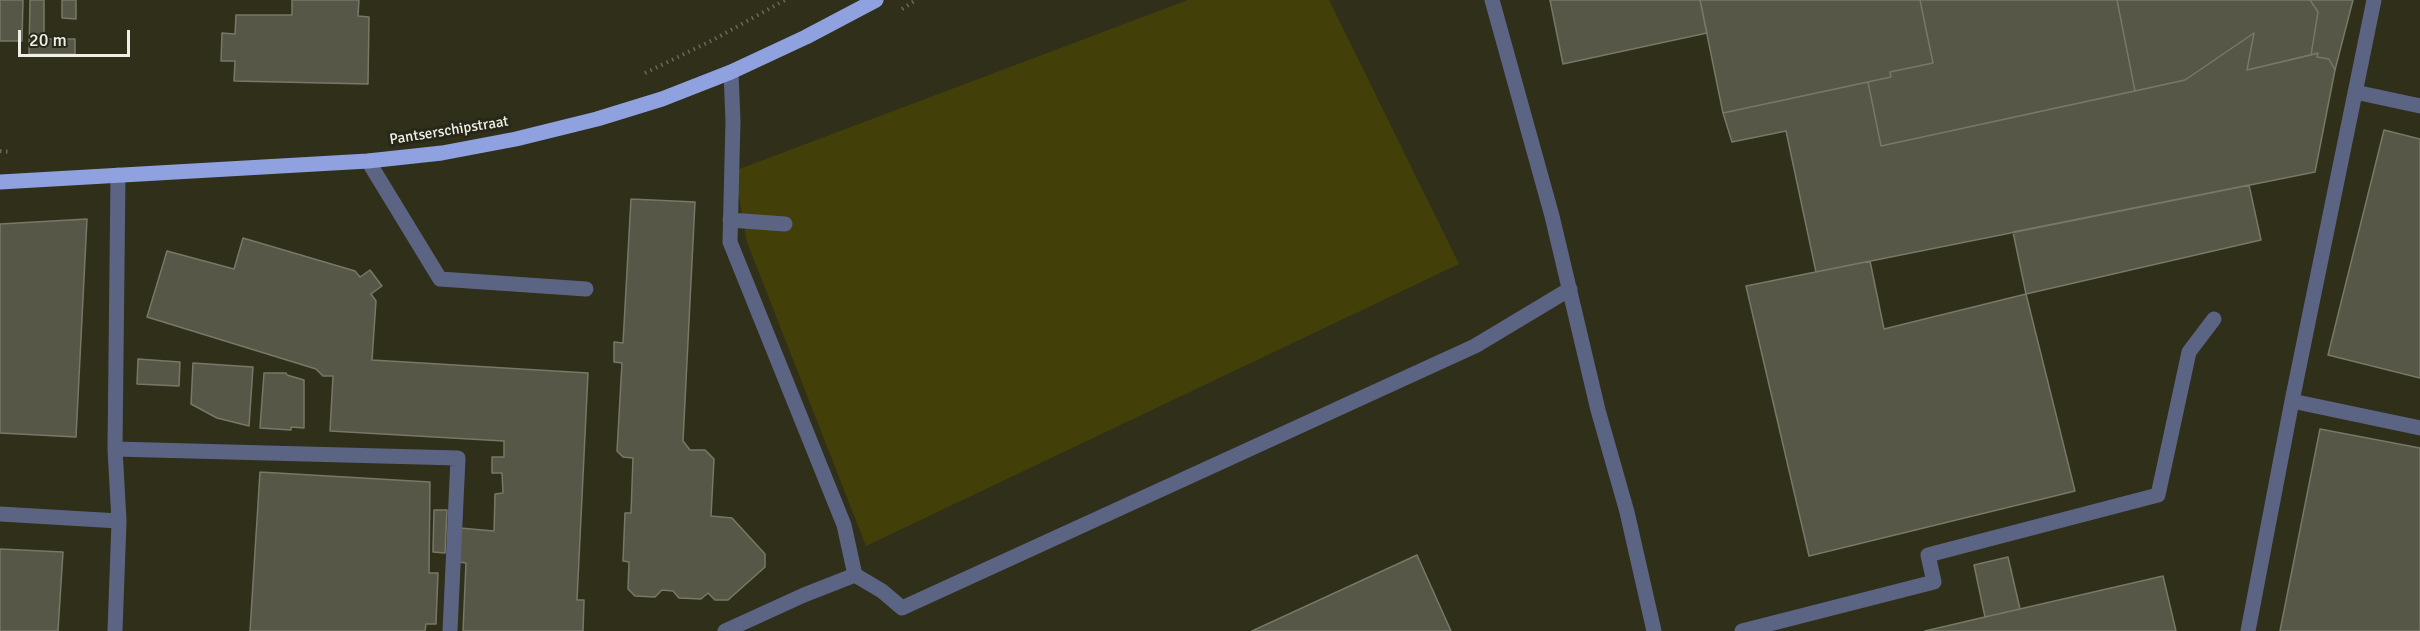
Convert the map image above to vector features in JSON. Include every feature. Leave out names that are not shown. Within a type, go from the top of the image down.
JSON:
[{"type":"main road","name":"Pantserschipstraat","points":[[0,182],[368,161],[442,153],[516,139],[597,119],[662,99],[731,72],[806,37],[876,0]]},
{"type":"lane","points":[[1492,0],[1552,216],[1598,410],[1627,512],[1654,631]]},
{"type":"lane","points":[[2248,631],[2292,401],[2374,0]]},
{"type":"lane","points":[[731,72],[733,121],[730,242],[844,525],[855,575],[882,591],[902,608],[1475,346],[1570,289]]},
{"type":"lane","points":[[2355,92],[2420,106]]},
{"type":"lane","points":[[368,161],[440,279],[586,289]]},
{"type":"lane","points":[[115,631],[119,521],[115,449],[118,175]]},
{"type":"lane","points":[[730,219],[785,224]]},
{"type":"lane","points":[[1742,631],[1934,582],[1928,555],[2158,495],[2189,352],[2214,319]]},
{"type":"lane","points":[[2292,401],[2420,428]]},
{"type":"lane","points":[[115,449],[458,459],[450,631]]},
{"type":"lane","points":[[0,514],[119,521]]},
{"type":"lane","points":[[725,631],[804,595],[855,575]]},
{"type":"path","points":[[639,76],[713,40],[785,0]]},
{"type":"path","points":[[0,151],[18,153]]},
{"type":"shaded area","points":[[0,0],[2420,0],[2420,631],[0,631]]},
{"type":"shaded area","points":[[1188,0],[1329,0],[1459,264],[866,546],[747,242],[734,171]]},
{"type":"building","points":[[0,0],[23,0],[22,41],[0,41]]},
{"type":"building","points":[[30,0],[44,0],[44,39],[75,39],[75,54],[29,54]]},
{"type":"building","points":[[62,0],[76,0],[76,19],[62,18]]},
{"type":"building","points":[[292,0],[359,0],[358,16],[369,17],[368,84],[234,81],[235,61],[221,61],[222,33],[235,34],[236,15],[292,15]]},
{"type":"building","points":[[1550,0],[1700,0],[1707,33],[1563,64]]},
{"type":"building","points":[[1700,0],[1920,0],[1933,63],[1890,72],[1891,77],[1723,113]]},
{"type":"building","points":[[1920,0],[2117,0],[2135,91],[1881,146],[1868,82],[1891,77],[1890,72],[1933,63]]},
{"type":"building","points":[[2117,0],[2310,0],[2318,12],[2311,55],[2247,70],[2254,33],[2185,80],[2135,91]]},
{"type":"building","points":[[2310,0],[2353,0],[2335,70],[2329,59],[2317,57],[2318,53],[2311,55],[2318,12]]},
{"type":"building","points":[[2254,33],[2247,70],[2318,53],[2317,57],[2329,59],[2335,70],[2315,172],[1816,272],[1786,131],[1732,142],[1723,113],[1868,82],[1881,146],[2185,80]]},
{"type":"building","points":[[2384,130],[2420,139],[2420,378],[2328,355]]},
{"type":"building","points":[[2249,185],[2261,240],[2026,294],[2013,232]]},
{"type":"building","points":[[631,199],[695,202],[683,441],[690,450],[705,450],[714,459],[711,516],[732,518],[765,554],[765,567],[728,600],[715,600],[708,593],[701,599],[679,598],[673,591],[662,590],[655,597],[635,596],[628,589],[629,562],[623,561],[625,513],[631,513],[633,458],[623,457],[617,451],[622,363],[614,362],[614,342],[623,343]]},
{"type":"building","points":[[87,219],[76,437],[0,433],[0,224]]},
{"type":"building","points":[[243,238],[355,271],[360,277],[370,270],[382,286],[371,294],[376,301],[372,360],[588,373],[577,600],[584,600],[583,631],[463,631],[466,563],[459,562],[460,528],[494,531],[495,494],[503,493],[502,473],[492,473],[492,457],[504,457],[504,441],[330,431],[333,376],[323,376],[316,369],[147,317],[167,251],[234,269]]},
{"type":"building","points":[[1870,261],[1884,329],[2026,294],[2075,491],[1809,556],[1746,286]]},
{"type":"building","points":[[138,359],[180,362],[179,386],[137,384]]},
{"type":"building","points":[[193,363],[253,367],[249,426],[217,418],[191,404]]},
{"type":"building","points":[[264,373],[286,373],[304,380],[304,428],[291,427],[291,430],[260,428]]},
{"type":"building","points":[[2320,429],[2420,448],[2420,631],[2280,631]]},
{"type":"building","points":[[260,472],[430,482],[429,573],[438,573],[436,624],[426,624],[425,631],[250,631]]},
{"type":"building","points":[[434,510],[447,510],[445,553],[433,552]]},
{"type":"building","points":[[0,549],[63,552],[58,631],[0,631]]},
{"type":"building","points":[[1417,555],[1451,631],[1252,631]]},
{"type":"building","points":[[2008,557],[2020,609],[1985,617],[1974,565]]},
{"type":"building","points":[[2163,576],[2176,631],[1925,631],[1985,617]]}]
